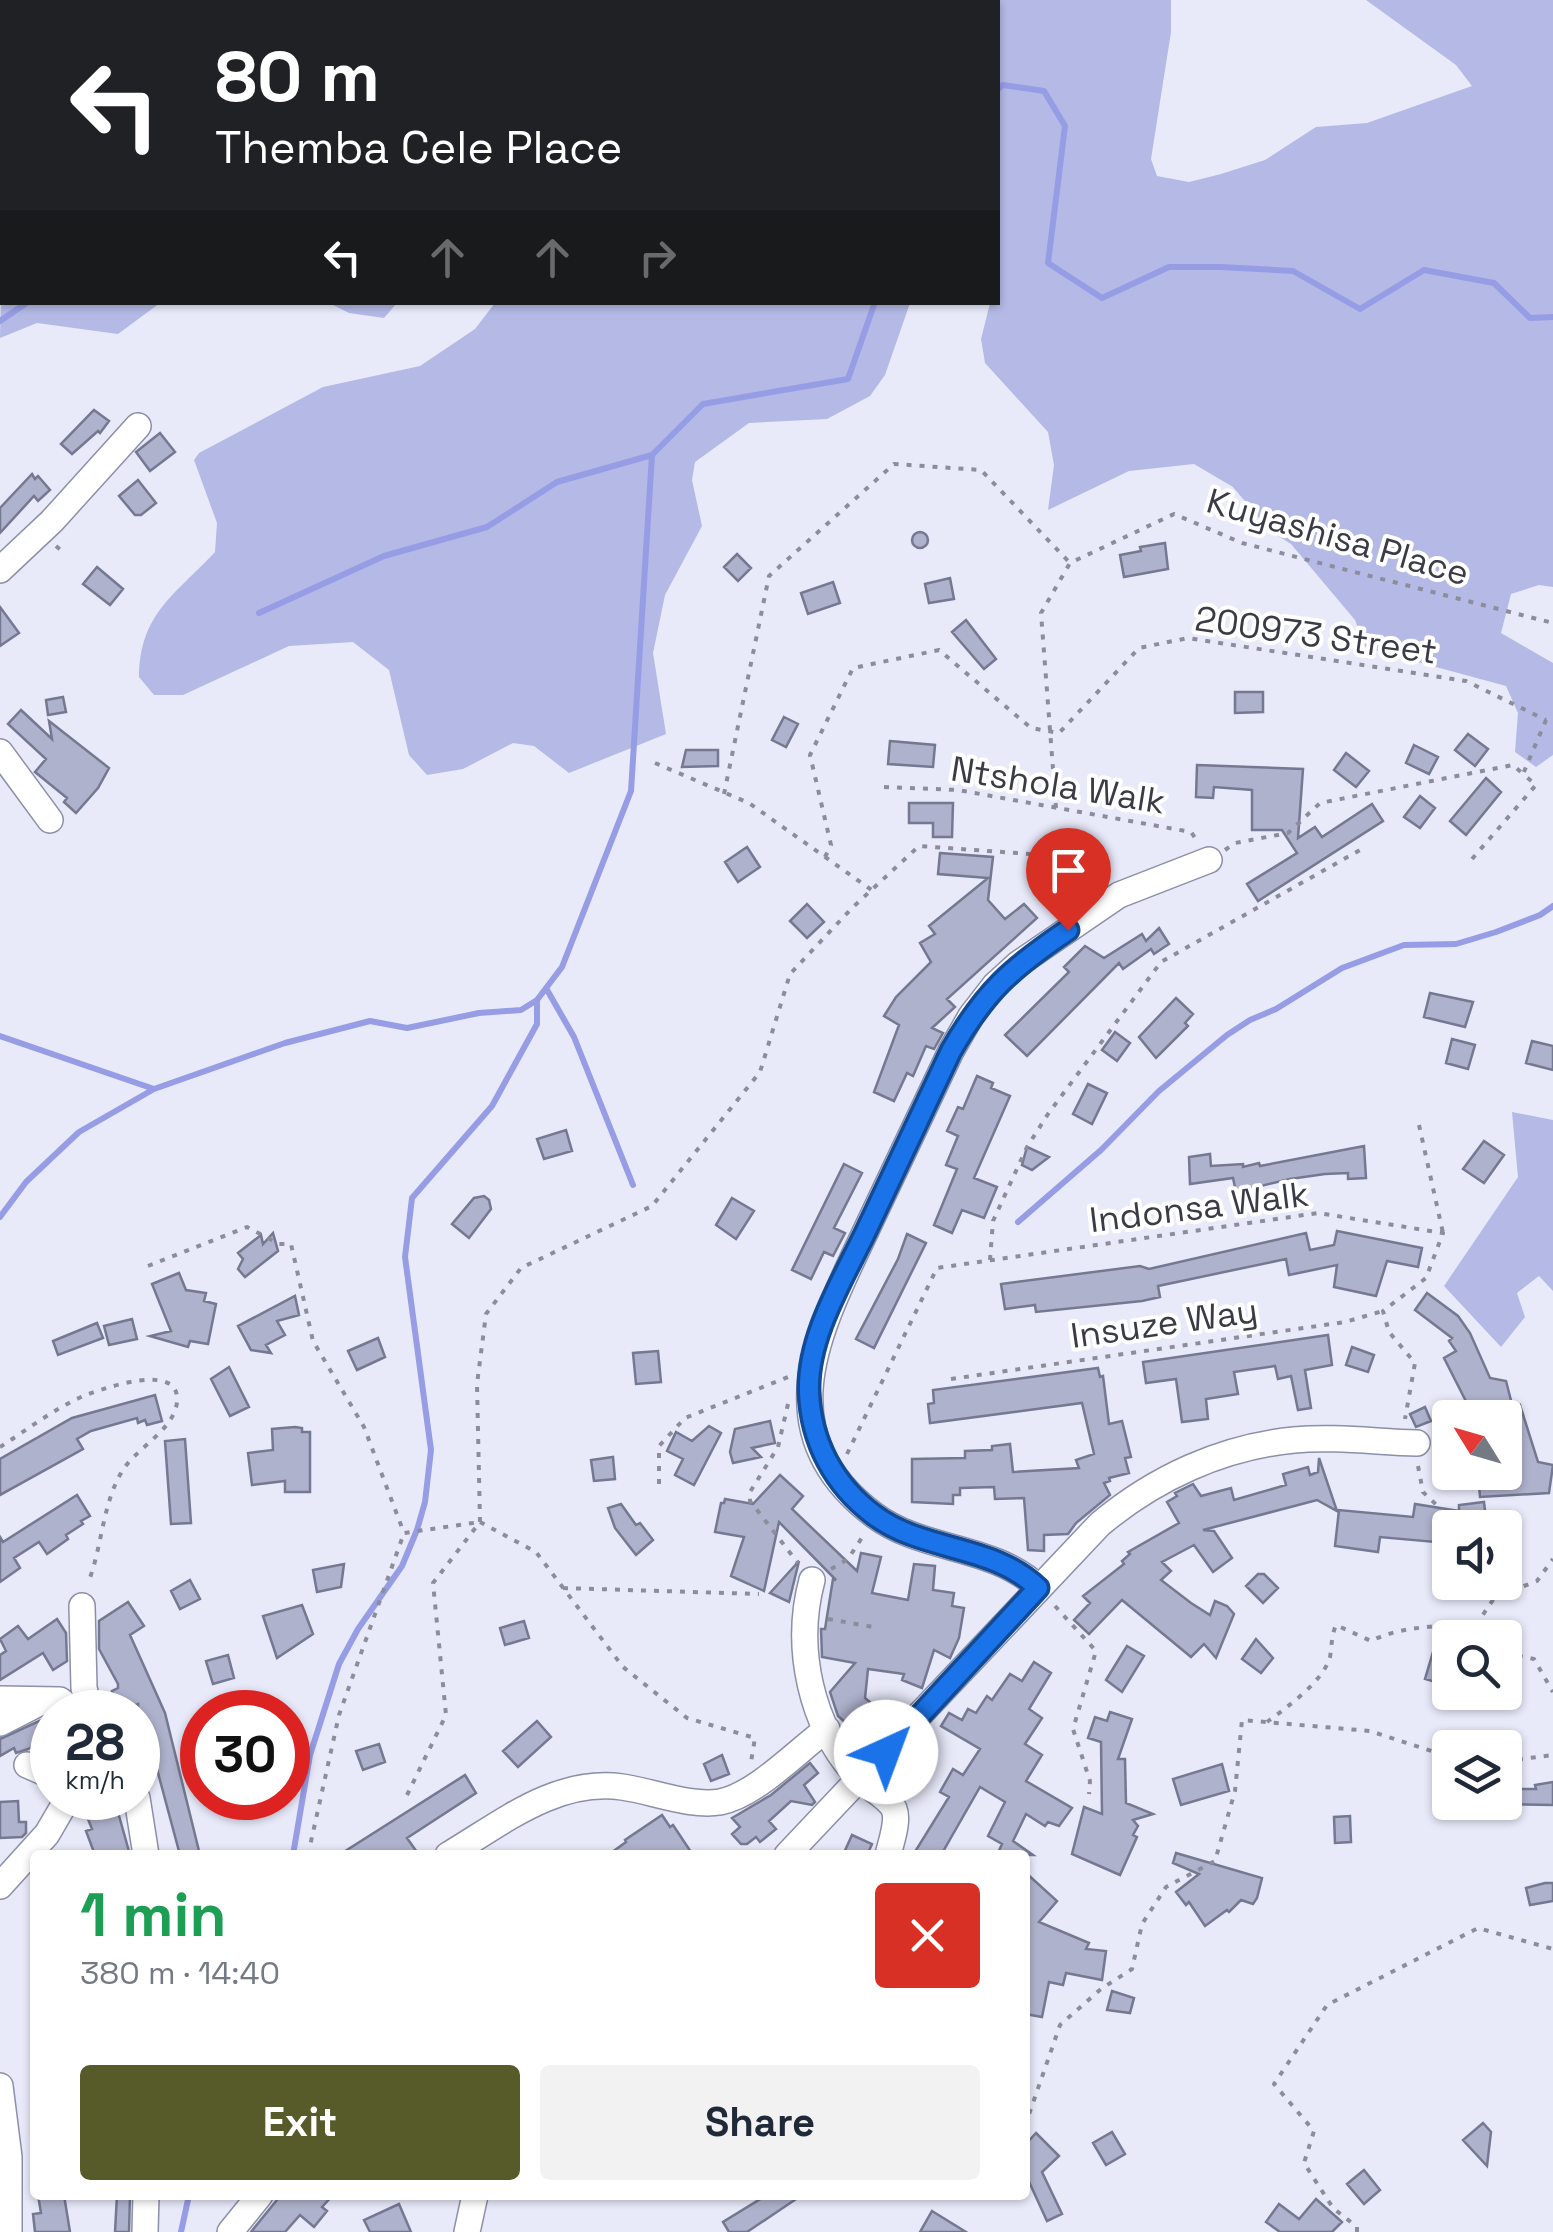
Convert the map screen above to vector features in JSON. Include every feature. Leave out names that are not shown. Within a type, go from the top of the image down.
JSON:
[{"type":"street","points":[[0,570],[52,521],[138,426]]},
{"type":"street","points":[[0,752],[50,820]]},
{"type":"street","points":[[1038,1588],[1028,1577],[995,1560],[930,1541],[876,1517],[836,1476],[818,1444],[810,1380],[817,1340],[951,1051],[971,1016],[996,985],[1018,964],[1118,895],[1209,860]]},
{"type":"street","points":[[791,1850],[1038,1588],[1131,1498],[1164,1478],[1244,1448],[1296,1440],[1417,1443]]},
{"type":"street","points":[[812,1580],[804,1613],[805,1657],[811,1686],[827,1729],[860,1780],[893,1806],[889,1850]]},
{"type":"street","points":[[82,1606],[84,1690]]},
{"type":"street","points":[[0,1699],[30,1700]]},
{"type":"street","points":[[0,1723],[30,1708]]},
{"type":"street","points":[[456,1850],[538,1801],[570,1789],[616,1786],[699,1802],[720,1802],[744,1793],[827,1729]]},
{"type":"street","points":[[33,1850],[55,1820]]},
{"type":"street","points":[[140,1820],[145,1850]]},
{"type":"street","points":[[0,1886],[30,1853]]},
{"type":"street","points":[[0,2086],[9,2157],[9,2232]]},
{"type":"street","points":[[145,2232],[146,2200]]},
{"type":"street","points":[[230,2232],[256,2200]]},
{"type":"street","points":[[467,2232],[474,2200]]},
{"type":"path","points":[[724,794],[770,576],[894,464],[980,470],[1070,563],[1041,613],[1056,808]]},
{"type":"path","name":"Kuyashisa Place","points":[[1070,563],[1174,514],[1242,542],[1553,626]]},
{"type":"path","name":"200973 Street","points":[[1050,729],[1059,733],[1139,648],[1188,638],[1466,681],[1546,720]]},
{"type":"path","points":[[825,857],[831,845],[810,755],[853,668],[940,650],[1031,728],[1050,729]]},
{"type":"path","points":[[1523,774],[1546,720],[1553,717]]},
{"type":"path","points":[[655,763],[750,804],[872,891]]},
{"type":"path","points":[[1209,860],[1235,843],[1288,833],[1320,803],[1513,765],[1536,784],[1472,859]]},
{"type":"path","name":"Ntshola Walk","points":[[884,788],[958,790],[1191,832],[1209,860]]},
{"type":"path","points":[[407,1795],[446,1716],[433,1583],[480,1522],[477,1384],[486,1314],[521,1268],[652,1206],[760,1072],[790,974],[852,908],[919,846],[1044,856],[1118,895]]},
{"type":"path","points":[[990,1260],[993,1221],[1028,1147],[1048,1114],[1161,962],[1360,850]]},
{"type":"path","points":[[1420,1125],[1443,1233],[1426,1278],[1383,1311],[1389,1332],[1414,1363],[1405,1423],[1417,1443],[1423,1492],[1442,1510]]},
{"type":"path","name":"Indonsa Walk","points":[[836,1476],[937,1268],[1318,1214],[1443,1233]]},
{"type":"path","points":[[148,1266],[247,1227],[279,1244],[291,1244],[313,1341],[364,1427],[404,1532],[339,1715],[309,1850]]},
{"type":"path","name":"Insuze Way","points":[[951,1378],[1345,1322],[1383,1311]]},
{"type":"path","points":[[0,1446],[84,1396],[132,1381],[156,1379],[175,1389],[173,1414],[122,1470],[82,1606]]},
{"type":"path","points":[[659,1484],[659,1446],[685,1418],[810,1380]]},
{"type":"path","points":[[810,1380],[784,1412],[778,1447],[750,1492],[750,1501],[812,1580],[848,1558],[876,1517]]},
{"type":"path","points":[[404,1532],[480,1522],[536,1552],[623,1667],[688,1718],[756,1738],[744,1793]]},
{"type":"path","points":[[1522,1587],[1536,1581],[1553,1559]]},
{"type":"path","points":[[563,1588],[759,1594]]},
{"type":"path","points":[[1038,1588],[1096,1652],[1072,1729],[1090,1781],[1089,1794]]},
{"type":"path","points":[[804,1613],[873,1626]]},
{"type":"path","points":[[1267,1722],[1304,1695],[1330,1659],[1330,1640],[1336,1625],[1371,1642],[1392,1630],[1432,1629]]},
{"type":"path","points":[[1522,1657],[1534,1659],[1553,1692]]},
{"type":"path","points":[[1030,2112],[1060,2025],[1101,1989],[1132,1969],[1142,1924],[1166,1886],[1215,1861],[1235,1791],[1242,1720],[1370,1731],[1432,1752]]},
{"type":"path","points":[[1522,1759],[1553,1754]]},
{"type":"path","points":[[1357,2232],[1357,2226],[1333,2208],[1304,2163],[1314,2130],[1274,2084],[1327,2004],[1478,1928],[1553,1950]]},
{"type":"shaded area","points":[[1000,0],[1171,0],[1171,32],[1151,159],[1157,176],[1189,182],[1265,160],[1316,127],[1367,123],[1472,86],[1456,65],[1366,0],[1553,0],[1553,587],[1539,585],[1511,594],[1501,633],[1553,663],[1553,755],[1536,767],[1515,752],[1518,713],[1506,686],[1366,648],[1355,620],[1291,544],[1269,530],[1233,487],[1194,464],[1129,471],[1048,510],[1054,465],[1048,432],[985,363],[981,339],[990,305],[1000,305]]},
{"type":"shaded area","points":[[1,305],[157,305],[118,334],[37,323],[0,338]]},
{"type":"shaded area","points":[[333,305],[395,305],[384,318],[349,313]]},
{"type":"shaded area","points":[[493,305],[909,305],[885,375],[870,396],[827,419],[749,423],[695,462],[692,480],[702,526],[665,595],[653,653],[666,734],[569,773],[534,746],[513,743],[463,769],[427,775],[409,755],[389,670],[353,642],[289,646],[183,695],[154,695],[139,677],[146,637],[162,607],[215,552],[217,523],[194,460],[199,453],[323,387],[420,366],[475,329]]},
{"type":"shaded area","points":[[1512,1112],[1553,1120],[1553,1291],[1539,1276],[1517,1293],[1525,1317],[1501,1347],[1444,1286],[1518,1177]]},
{"type":"building","points":[[94,410],[109,421],[72,454],[61,444]]},
{"type":"building","points":[[160,433],[175,452],[150,471],[136,452]]},
{"type":"building","points":[[32,474],[50,490],[38,501],[34,496],[0,533],[0,508]]},
{"type":"building","points":[[138,480],[156,503],[135,515],[119,496]]},
{"type":"building","points":[[920,532],[928,540],[920,548],[912,540]]},
{"type":"building","points":[[1165,543],[1168,569],[1124,577],[1120,555]]},
{"type":"building","points":[[737,554],[751,568],[738,581],[724,567]]},
{"type":"building","points":[[97,567],[123,589],[110,605],[83,584]]},
{"type":"building","points":[[950,578],[954,599],[929,603],[925,584]]},
{"type":"building","points":[[833,582],[840,603],[808,614],[801,593]]},
{"type":"building","points":[[0,607],[19,633],[0,646]]},
{"type":"building","points":[[966,620],[996,659],[984,669],[952,632]]},
{"type":"building","points":[[1235,692],[1263,692],[1263,712],[1235,713]]},
{"type":"building","points":[[63,697],[66,712],[48,715],[46,700]]},
{"type":"building","points":[[21,710],[52,739],[49,721],[109,768],[76,813],[64,802],[67,798],[35,772],[46,759],[8,724]]},
{"type":"building","points":[[784,717],[798,724],[786,747],[772,740]]},
{"type":"building","points":[[1468,734],[1488,749],[1475,766],[1455,750]]},
{"type":"building","points":[[890,741],[935,745],[933,767],[888,764]]},
{"type":"building","points":[[1414,745],[1438,757],[1429,774],[1406,763]]},
{"type":"building","points":[[686,750],[718,750],[718,766],[682,767]]},
{"type":"building","points":[[1346,753],[1369,771],[1356,787],[1334,770]]},
{"type":"building","points":[[1197,765],[1303,769],[1298,838],[1315,827],[1322,837],[1372,804],[1383,821],[1258,901],[1247,884],[1297,853],[1282,830],[1252,830],[1252,790],[1214,787],[1213,798],[1196,797]]},
{"type":"building","points":[[1486,778],[1501,792],[1466,835],[1450,821]]},
{"type":"building","points":[[1420,796],[1435,808],[1420,828],[1404,817]]},
{"type":"building","points":[[909,803],[953,803],[952,837],[933,837],[933,823],[909,823]]},
{"type":"building","points":[[747,847],[760,867],[738,882],[725,862]]},
{"type":"building","points":[[940,853],[993,857],[988,900],[1005,919],[1024,904],[1037,918],[947,999],[955,1007],[932,1028],[943,1033],[934,1049],[926,1046],[913,1076],[907,1073],[894,1101],[874,1092],[899,1025],[884,1016],[896,997],[931,962],[920,943],[935,934],[929,926],[988,878],[938,874]]},
{"type":"building","points":[[807,904],[824,922],[807,938],[790,921]]},
{"type":"building","points":[[1159,928],[1169,944],[1154,954],[1151,949],[1123,969],[1119,963],[1027,1056],[1005,1035],[1069,972],[1064,967],[1085,946],[1104,958],[1142,934],[1146,941]]},
{"type":"building","points":[[1430,993],[1473,1002],[1465,1027],[1424,1017]]},
{"type":"building","points":[[1176,998],[1193,1014],[1185,1023],[1188,1026],[1156,1058],[1139,1037]]},
{"type":"building","points":[[1115,1032],[1130,1043],[1117,1061],[1102,1050]]},
{"type":"building","points":[[1452,1039],[1475,1045],[1468,1069],[1446,1063]]},
{"type":"building","points":[[1532,1041],[1553,1046],[1553,1070],[1526,1063]]},
{"type":"building","points":[[977,1076],[993,1083],[991,1088],[1010,1096],[974,1178],[997,1187],[984,1218],[962,1210],[952,1233],[934,1225],[957,1169],[946,1165],[958,1136],[947,1131],[958,1107],[963,1109]]},
{"type":"building","points":[[1088,1084],[1107,1093],[1092,1124],[1073,1114]]},
{"type":"building","points":[[566,1130],[572,1151],[544,1159],[537,1139]]},
{"type":"building","points":[[1484,1141],[1504,1155],[1484,1183],[1463,1169]]},
{"type":"building","points":[[1364,1146],[1366,1178],[1348,1179],[1348,1173],[1325,1174],[1236,1192],[1233,1178],[1190,1184],[1189,1157],[1210,1154],[1211,1166],[1260,1166]]},
{"type":"building","points":[[1027,1147],[1049,1157],[1032,1170],[1022,1165]]},
{"type":"building","points":[[844,1164],[862,1173],[834,1228],[845,1233],[833,1256],[824,1252],[811,1279],[792,1270]]},
{"type":"building","points":[[484,1196],[491,1209],[469,1238],[452,1224],[474,1198]]},
{"type":"building","points":[[732,1198],[754,1211],[736,1239],[716,1225]]},
{"type":"building","points":[[1337,1231],[1422,1248],[1418,1267],[1387,1261],[1376,1296],[1334,1287],[1337,1265],[1289,1275],[1286,1259],[1158,1286],[1160,1297],[1142,1301],[1036,1312],[1035,1305],[1005,1309],[1001,1284],[1140,1266],[1149,1269],[1306,1233],[1310,1250],[1334,1245]]},
{"type":"building","points":[[273,1233],[278,1251],[245,1277],[238,1269],[243,1259],[238,1253],[261,1235],[263,1244]]},
{"type":"building","points":[[907,1234],[926,1243],[874,1348],[856,1339]]},
{"type":"building","points":[[179,1273],[186,1290],[206,1293],[204,1301],[216,1304],[208,1344],[190,1341],[188,1347],[150,1336],[171,1331],[152,1284]]},
{"type":"building","points":[[1427,1293],[1458,1316],[1490,1378],[1506,1381],[1511,1400],[1465,1400],[1444,1358],[1456,1351],[1449,1341],[1452,1338],[1415,1310]]},
{"type":"building","points":[[295,1296],[299,1315],[277,1321],[285,1335],[266,1345],[271,1353],[251,1350],[238,1326]]},
{"type":"building","points":[[132,1319],[137,1339],[109,1345],[104,1326]]},
{"type":"building","points":[[97,1323],[103,1338],[58,1355],[53,1341]]},
{"type":"building","points":[[1328,1335],[1332,1365],[1305,1370],[1311,1408],[1298,1410],[1291,1376],[1278,1379],[1275,1366],[1234,1372],[1238,1394],[1206,1399],[1208,1419],[1182,1422],[1176,1379],[1146,1383],[1143,1362]]},
{"type":"building","points":[[378,1338],[385,1357],[357,1370],[348,1351]]},
{"type":"building","points":[[1352,1347],[1374,1355],[1368,1372],[1346,1365]]},
{"type":"building","points":[[658,1351],[661,1382],[636,1384],[633,1353]]},
{"type":"building","points":[[229,1367],[249,1407],[230,1416],[211,1379]]},
{"type":"building","points":[[1098,1368],[1100,1377],[1103,1376],[1109,1424],[1122,1421],[1131,1457],[1125,1458],[1129,1473],[1104,1483],[1110,1495],[1068,1534],[1044,1535],[1044,1551],[1028,1550],[1024,1498],[995,1499],[994,1487],[960,1488],[960,1495],[953,1495],[953,1504],[912,1502],[912,1459],[965,1458],[965,1451],[992,1450],[992,1446],[1010,1444],[1013,1472],[1079,1468],[1076,1460],[1094,1454],[1082,1403],[930,1423],[928,1404],[934,1403],[933,1390]]},
{"type":"building","points":[[155,1395],[162,1421],[147,1425],[145,1420],[138,1423],[137,1418],[91,1431],[77,1439],[83,1449],[0,1495],[0,1459],[72,1418]]},
{"type":"building","points":[[1425,1407],[1431,1421],[1416,1427],[1410,1414]]},
{"type":"building","points":[[1522,1411],[1538,1462],[1553,1465],[1549,1493],[1480,1497],[1479,1490],[1522,1490]]},
{"type":"building","points":[[770,1421],[775,1443],[752,1448],[761,1457],[733,1463],[730,1452],[735,1429]]},
{"type":"building","points":[[709,1426],[721,1433],[694,1485],[675,1475],[683,1459],[667,1451],[676,1432],[692,1441]]},
{"type":"building","points":[[295,1427],[310,1432],[310,1492],[285,1492],[285,1481],[252,1485],[248,1453],[273,1450],[272,1429]]},
{"type":"building","points":[[185,1439],[191,1523],[171,1524],[165,1441]]},
{"type":"building","points":[[613,1457],[615,1479],[594,1481],[591,1460]]},
{"type":"building","points":[[1319,1458],[1337,1511],[1317,1500],[1203,1530],[1214,1531],[1232,1558],[1213,1572],[1194,1545],[1162,1562],[1171,1571],[1161,1580],[1191,1603],[1210,1615],[1215,1601],[1234,1614],[1216,1658],[1204,1644],[1191,1657],[1122,1600],[1089,1634],[1074,1620],[1090,1603],[1083,1596],[1124,1564],[1128,1552],[1179,1523],[1167,1502],[1177,1496],[1175,1493],[1193,1484],[1201,1496],[1231,1488],[1234,1500],[1286,1485],[1283,1474],[1308,1467],[1310,1475],[1318,1472]]},
{"type":"building","points":[[780,1475],[803,1496],[792,1509],[857,1571],[861,1553],[881,1557],[872,1593],[908,1600],[914,1564],[935,1566],[933,1590],[954,1593],[952,1606],[964,1608],[959,1638],[950,1658],[934,1650],[922,1688],[902,1680],[904,1674],[868,1669],[865,1698],[882,1712],[875,1720],[879,1723],[860,1745],[845,1730],[847,1724],[838,1716],[830,1692],[855,1663],[822,1657],[821,1629],[825,1629],[833,1579],[836,1580],[779,1522],[764,1591],[731,1576],[744,1537],[715,1532],[725,1499],[753,1504]]},
{"type":"building","points":[[77,1495],[90,1516],[81,1521],[83,1524],[47,1554],[39,1542],[14,1558],[20,1568],[0,1582],[0,1537],[3,1542]]},
{"type":"building","points":[[1484,1502],[1485,1510],[1459,1510],[1459,1505]]},
{"type":"building","points":[[621,1504],[653,1540],[636,1555],[615,1528],[608,1508]]},
{"type":"building","points":[[1415,1504],[1453,1510],[1432,1510],[1432,1542],[1380,1537],[1378,1552],[1335,1546],[1339,1510],[1413,1517]]},
{"type":"building","points":[[799,1561],[789,1602],[770,1593]]},
{"type":"building","points":[[344,1564],[341,1587],[317,1592],[313,1570]]},
{"type":"building","points":[[1258,1574],[1264,1574],[1278,1588],[1263,1603],[1246,1586]]},
{"type":"building","points":[[190,1580],[200,1599],[180,1609],[171,1591]]},
{"type":"building","points":[[128,1602],[144,1626],[130,1635],[155,1690],[114,1690],[118,1684],[99,1649],[99,1621]]},
{"type":"building","points":[[302,1605],[313,1634],[277,1658],[263,1616]]},
{"type":"building","points":[[57,1619],[66,1633],[67,1661],[53,1670],[43,1653],[0,1680],[0,1655],[6,1651],[0,1639],[18,1626],[28,1639]]},
{"type":"building","points":[[524,1621],[529,1638],[505,1645],[500,1628]]},
{"type":"building","points":[[1256,1639],[1273,1658],[1261,1673],[1242,1659]]},
{"type":"building","points":[[1127,1646],[1144,1656],[1122,1692],[1106,1680]]},
{"type":"building","points":[[228,1655],[234,1678],[213,1684],[206,1661]]},
{"type":"building","points":[[1432,1655],[1432,1681],[1425,1679]]},
{"type":"building","points":[[1034,1662],[1051,1673],[1029,1709],[1042,1718],[1025,1744],[1042,1755],[1026,1781],[1072,1808],[1059,1826],[1048,1822],[1045,1826],[1026,1814],[1013,1841],[1026,1850],[999,1850],[1002,1844],[988,1836],[1005,1802],[980,1787],[944,1850],[916,1850],[949,1797],[940,1792],[953,1769],[963,1775],[980,1749],[941,1726],[949,1713],[962,1720],[968,1709],[976,1713],[987,1696],[992,1700],[1010,1674],[1022,1681]]},
{"type":"building","points":[[160,1702],[180,1774],[180,1820],[191,1820],[199,1850],[179,1850],[160,1780]]},
{"type":"building","points":[[1110,1712],[1132,1719],[1118,1759],[1125,1759],[1126,1803],[1153,1814],[1133,1820],[1138,1826],[1133,1835],[1137,1837],[1120,1875],[1072,1854],[1084,1807],[1102,1814],[1101,1742],[1088,1738],[1095,1717],[1107,1721]]},
{"type":"building","points":[[537,1721],[551,1737],[518,1767],[503,1751]]},
{"type":"building","points":[[30,1725],[28,1749],[16,1753],[14,1748],[0,1756],[0,1739]]},
{"type":"building","points":[[379,1744],[385,1762],[363,1770],[356,1751]]},
{"type":"building","points":[[722,1755],[729,1774],[711,1781],[704,1764]]},
{"type":"building","points":[[810,1763],[818,1773],[804,1785],[815,1802],[812,1805],[791,1801],[769,1821],[776,1829],[760,1842],[756,1837],[741,1844],[732,1834],[740,1827],[732,1818],[771,1795]]},
{"type":"building","points":[[1222,1764],[1229,1791],[1181,1805],[1173,1779]]},
{"type":"building","points":[[465,1775],[476,1793],[407,1838],[415,1850],[347,1850]]},
{"type":"building","points":[[1553,1782],[1553,1805],[1522,1804],[1522,1789],[1536,1789],[1535,1785]]},
{"type":"building","points":[[18,1801],[19,1822],[26,1822],[26,1833],[22,1837],[0,1838],[0,1802]]},
{"type":"building","points":[[662,1815],[690,1850],[615,1850]]},
{"type":"building","points":[[1350,1816],[1351,1842],[1335,1843],[1334,1817]]},
{"type":"building","points":[[88,1820],[120,1820],[129,1850],[93,1850],[86,1831],[92,1829]]},
{"type":"building","points":[[852,1835],[872,1844],[869,1850],[845,1850]]},
{"type":"building","points":[[1176,1853],[1262,1878],[1257,1898],[1253,1904],[1241,1900],[1205,1926],[1189,1902],[1186,1905],[1176,1892],[1199,1874],[1173,1863]]},
{"type":"building","points":[[1030,1877],[1057,1901],[1039,1922],[1089,1943],[1086,1949],[1106,1951],[1102,1980],[1066,1973],[1063,1985],[1049,1982],[1042,2017],[1030,2015]]},
{"type":"building","points":[[1553,1883],[1553,1901],[1530,1905],[1526,1888]]},
{"type":"building","points":[[1112,1991],[1134,1998],[1130,2013],[1107,2010]]},
{"type":"building","points":[[1483,2123],[1491,2132],[1487,2166],[1463,2140]]},
{"type":"building","points":[[1112,2132],[1125,2154],[1106,2165],[1093,2143]]},
{"type":"building","points":[[1036,2133],[1059,2156],[1042,2172],[1062,2214],[1047,2221],[1030,2184],[1030,2140]]},
{"type":"building","points":[[1364,2170],[1380,2190],[1364,2204],[1347,2184]]},
{"type":"building","points":[[1316,2199],[1342,2222],[1332,2232],[1280,2232],[1266,2222],[1279,2204],[1299,2219]]},
{"type":"building","points":[[39,2200],[65,2200],[70,2232],[35,2232],[33,2214],[41,2213]]},
{"type":"building","points":[[117,2200],[130,2200],[129,2232],[115,2232]]},
{"type":"building","points":[[277,2200],[328,2200],[322,2207],[327,2211],[314,2227],[300,2215],[285,2232],[251,2232]]},
{"type":"building","points":[[759,2200],[795,2200],[747,2232],[729,2232],[723,2222]]},
{"type":"building","points":[[399,2204],[411,2232],[370,2232],[364,2220]]},
{"type":"building","points":[[932,2211],[966,2232],[920,2232]]},
{"type":"waterway","points":[[1000,87],[1044,91],[1065,126],[1048,263],[1102,298],[1169,267],[1221,267],[1293,271],[1360,309],[1424,270],[1494,283],[1530,318],[1553,317]]},
{"type":"waterway","points":[[0,321],[24,305]]},
{"type":"waterway","points":[[0,1217],[26,1182],[79,1132],[154,1089],[285,1043],[370,1021],[407,1028],[479,1013],[521,1010],[537,1000],[562,967],[631,791],[652,455],[703,404],[848,379],[874,305]]},
{"type":"waterway","points":[[259,613],[384,556],[487,527],[557,482],[652,455]]},
{"type":"waterway","points":[[1018,1222],[1101,1150],[1159,1091],[1250,1020],[1276,1009],[1342,968],[1404,945],[1456,944],[1540,915],[1553,906]]},
{"type":"waterway","points":[[546,988],[574,1037],[633,1185]]},
{"type":"waterway","points":[[294,1850],[310,1755],[339,1664],[402,1566],[425,1502],[431,1450],[405,1257],[412,1198],[492,1106],[537,1024],[537,1000]]},
{"type":"waterway","points":[[0,1036],[154,1089]]},
{"type":"waterway","points":[[181,2232],[188,2200]]},
{"type":"route","points":[[886,1752],[1038,1588],[1014,1568],[908,1533],[876,1517],[860,1502],[824,1460],[818,1444],[809,1392],[810,1368],[838,1291],[971,1016],[1018,964],[1068,930]]}]
